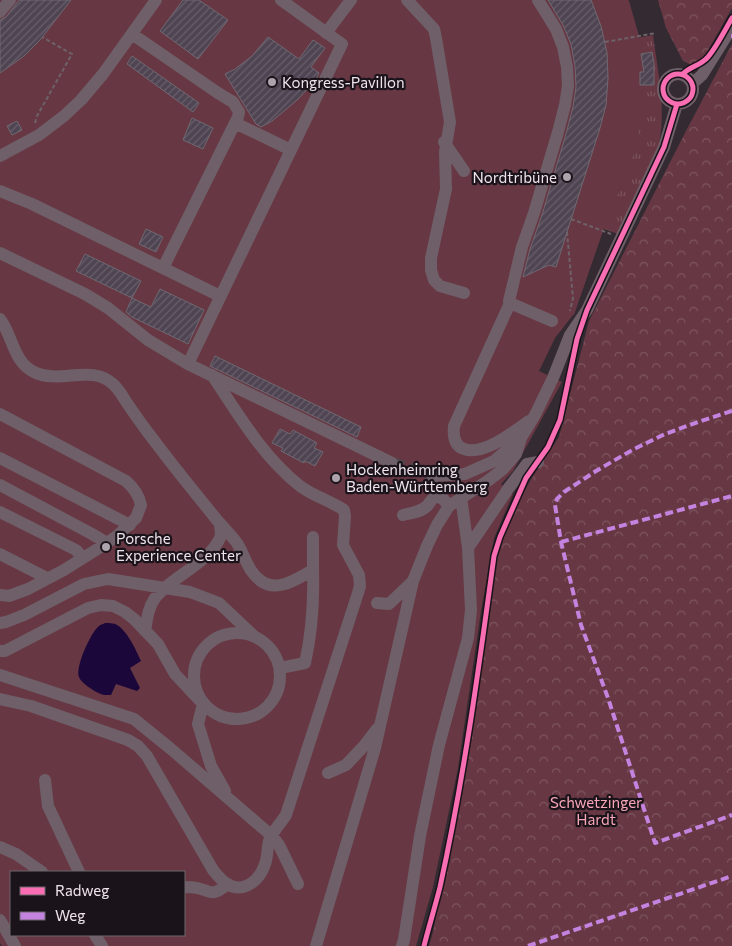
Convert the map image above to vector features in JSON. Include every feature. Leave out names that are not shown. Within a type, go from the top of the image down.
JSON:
[{"type":"lane","points":[[0,12],[10,0]]},
{"type":"lane","points":[[0,156],[39,135],[81,100],[103,74],[156,0]]},
{"type":"lane","points":[[188,364],[291,150],[346,47],[281,0]]},
{"type":"lane","points":[[326,33],[351,0]]},
{"type":"lane","points":[[407,0],[434,29],[450,122],[443,141],[446,189],[431,258],[431,270],[434,280],[440,286],[464,293]]},
{"type":"lane","points":[[533,418],[486,448],[470,451],[461,448],[453,435],[454,426],[510,302],[522,247],[534,213],[565,105],[568,86],[563,47],[556,29],[538,0]]},
{"type":"lane","points":[[693,83],[702,75],[732,27]]},
{"type":"lane","points":[[132,34],[233,102],[239,112],[163,268]]},
{"type":"lane","points":[[678,74],[687,76],[693,83],[691,98],[683,104],[669,101],[664,93],[663,89],[666,80],[670,76],[678,74]]},
{"type":"lane","points":[[306,946],[308,942],[317,943],[375,748],[413,581],[427,546],[449,506],[489,480],[503,469],[516,454],[521,438],[553,378],[570,335],[587,310],[664,146],[678,104]]},
{"type":"lane","points":[[235,123],[291,150]]},
{"type":"lane","points":[[443,141],[464,171]]},
{"type":"lane","points":[[0,191],[32,204],[220,296]]},
{"type":"lane","points":[[0,252],[85,294],[108,308],[156,345],[188,364],[392,463]]},
{"type":"lane","points":[[496,306],[510,302],[552,321]]},
{"type":"lane","points":[[0,319],[4,324],[14,351],[24,364],[34,372],[49,376],[90,374],[103,376],[114,385],[156,443],[237,543],[253,574],[261,581],[268,585],[276,586],[286,584],[313,570]]},
{"type":"lane","points":[[0,699],[31,706],[128,740],[138,746],[146,756],[213,870],[219,877],[228,884],[243,887],[254,882],[259,877],[266,861],[269,842],[286,815],[358,593],[360,580],[343,545],[344,510],[301,487],[277,466],[260,445],[212,375]]},
{"type":"lane","points":[[0,414],[126,481],[132,486],[140,499],[141,505],[136,518],[130,525],[107,543],[64,570],[28,589],[9,596],[0,595]]},
{"type":"lane","points":[[434,476],[465,474],[494,461],[521,438]]},
{"type":"lane","points":[[0,458],[130,525]]},
{"type":"lane","points":[[468,548],[508,489],[528,464],[538,462]]},
{"type":"lane","points":[[0,485],[107,543]]},
{"type":"lane","points":[[403,515],[419,511],[428,506],[431,499],[436,496],[443,499],[449,506]]},
{"type":"lane","points":[[402,946],[420,836],[439,744],[468,638],[471,610],[468,548],[462,497]]},
{"type":"lane","points":[[0,512],[76,550],[82,558]]},
{"type":"lane","points":[[145,631],[149,607],[165,588],[211,551],[221,536],[220,523]]},
{"type":"lane","points":[[280,668],[305,663],[312,625],[314,589],[313,537]]},
{"type":"lane","points":[[0,554],[47,578]]},
{"type":"lane","points":[[0,623],[24,615],[71,590],[95,581],[108,579],[190,592],[219,603],[254,636],[266,643],[275,654],[280,668],[280,683],[276,696],[267,708],[255,716],[241,720],[227,719],[214,713],[203,704],[175,674],[158,644],[125,612],[113,606],[101,604],[88,608],[5,651],[0,650]]},
{"type":"lane","points":[[377,603],[389,604],[413,581]]},
{"type":"lane","points":[[230,800],[211,766],[198,724],[203,704],[196,692],[193,677],[195,663],[202,650],[212,640],[225,634],[240,632],[254,636]]},
{"type":"lane","points":[[0,675],[134,719],[272,836],[279,845],[298,884]]},
{"type":"lane","points":[[328,773],[346,765],[380,726]]},
{"type":"lane","points":[[45,780],[48,806],[79,871]]},
{"type":"lane","points":[[0,846],[16,854],[41,871]]},
{"type":"lane","points":[[185,887],[196,888],[210,893],[218,892],[228,884]]},
{"type":"lane","points":[[0,920],[15,946]]},
{"type":"path","points":[[605,42],[656,33]]},
{"type":"path","points":[[35,125],[37,116],[72,54],[42,37]]},
{"type":"path","points":[[571,219],[621,238]]},
{"type":"path","points":[[567,232],[573,298],[570,313]]},
{"type":"green space","name":"Hockenheimring Baden-Württemberg","points":[[0,0],[628,0],[639,36],[643,63],[647,70],[640,85],[641,122],[633,156],[602,234],[574,315],[555,338],[539,371],[562,382],[513,471],[501,484],[513,494],[494,538],[481,611],[458,768],[433,887],[416,946],[2,946],[0,943]]},
{"type":"green space","points":[[658,0],[732,0],[732,8],[698,68],[683,61],[666,28]]},
{"type":"green space","points":[[653,35],[662,106],[661,135],[658,149],[618,234],[572,217],[605,44]],"holes":[[[652,52],[654,85],[640,85],[643,63],[642,54]]]},
{"type":"green space","name":"Schwetzinger Hardt","points":[[732,44],[732,946],[429,946],[466,768],[479,690],[497,551],[511,516],[530,481],[559,437],[589,321]]},
{"type":"shaded area","points":[[106,623],[115,624],[123,630],[141,661],[130,668],[140,688],[137,691],[116,684],[111,695],[104,695],[89,688],[79,677],[78,672],[81,658],[88,642],[96,630]]},
{"type":"building","points":[[19,0],[71,0],[40,40],[24,56],[0,73],[0,20],[6,17]]},
{"type":"building","points":[[183,0],[199,0],[228,20],[198,59],[160,31]]},
{"type":"building","name":"Nordtribüne","points":[[548,0],[591,0],[601,26],[607,53],[606,105],[556,267],[549,265],[523,277],[566,134],[576,87],[571,44],[563,25]]},
{"type":"building","name":"Kongress-Pavillon","points":[[268,37],[299,59],[313,40],[325,48],[311,67],[319,73],[315,81],[297,100],[272,121],[261,127],[256,124],[225,74],[252,56]]},
{"type":"building","points":[[652,52],[654,85],[640,85],[640,72],[644,72],[641,54]]},
{"type":"building","points":[[132,56],[199,103],[193,112],[127,64]]},
{"type":"building","points":[[192,118],[213,128],[203,149],[183,140]]},
{"type":"building","points":[[17,121],[22,130],[12,135],[7,126]]},
{"type":"building","points":[[146,229],[163,237],[156,252],[139,244]]},
{"type":"building","points":[[85,254],[141,281],[132,298],[76,271]]},
{"type":"building","points":[[160,289],[204,310],[188,344],[132,317],[126,312],[132,298],[151,307]]},
{"type":"building","points":[[215,356],[361,427],[357,437],[210,366]]},
{"type":"building","points":[[280,429],[290,434],[293,430],[317,443],[314,448],[323,452],[315,466],[305,461],[304,463],[281,451],[283,448],[272,443]]},
{"type":"tunnel","points":[[392,463],[433,476]]},
{"type":"marked path","points":[[732,411],[665,434],[634,449],[564,492],[557,499],[555,505],[561,542],[581,625],[608,698],[655,843],[732,815]]},
{"type":"marked path","points":[[561,542],[732,496]]},
{"type":"marked path","points":[[528,946],[732,876]]},
{"type":"cycle path","points":[[683,74],[709,56],[732,18]]},
{"type":"cycle path","points":[[678,74],[689,78],[693,89],[689,100],[678,104],[667,100],[663,89],[667,78],[678,74]]},
{"type":"cycle path","points":[[424,946],[440,887],[464,764],[494,556],[500,537],[526,478],[548,447],[560,420],[577,339],[587,310],[664,147],[677,104]]},
{"type":"place","name":"Kongress-Pavillon","points":[[272,82]]},
{"type":"place","name":"Nordtribüne","points":[[567,177]]},
{"type":"place","name":"Hockenheimring Baden-Württemberg","points":[[336,478]]},
{"type":"place","name":"Porsche Experience Center","points":[[106,547]]}]
